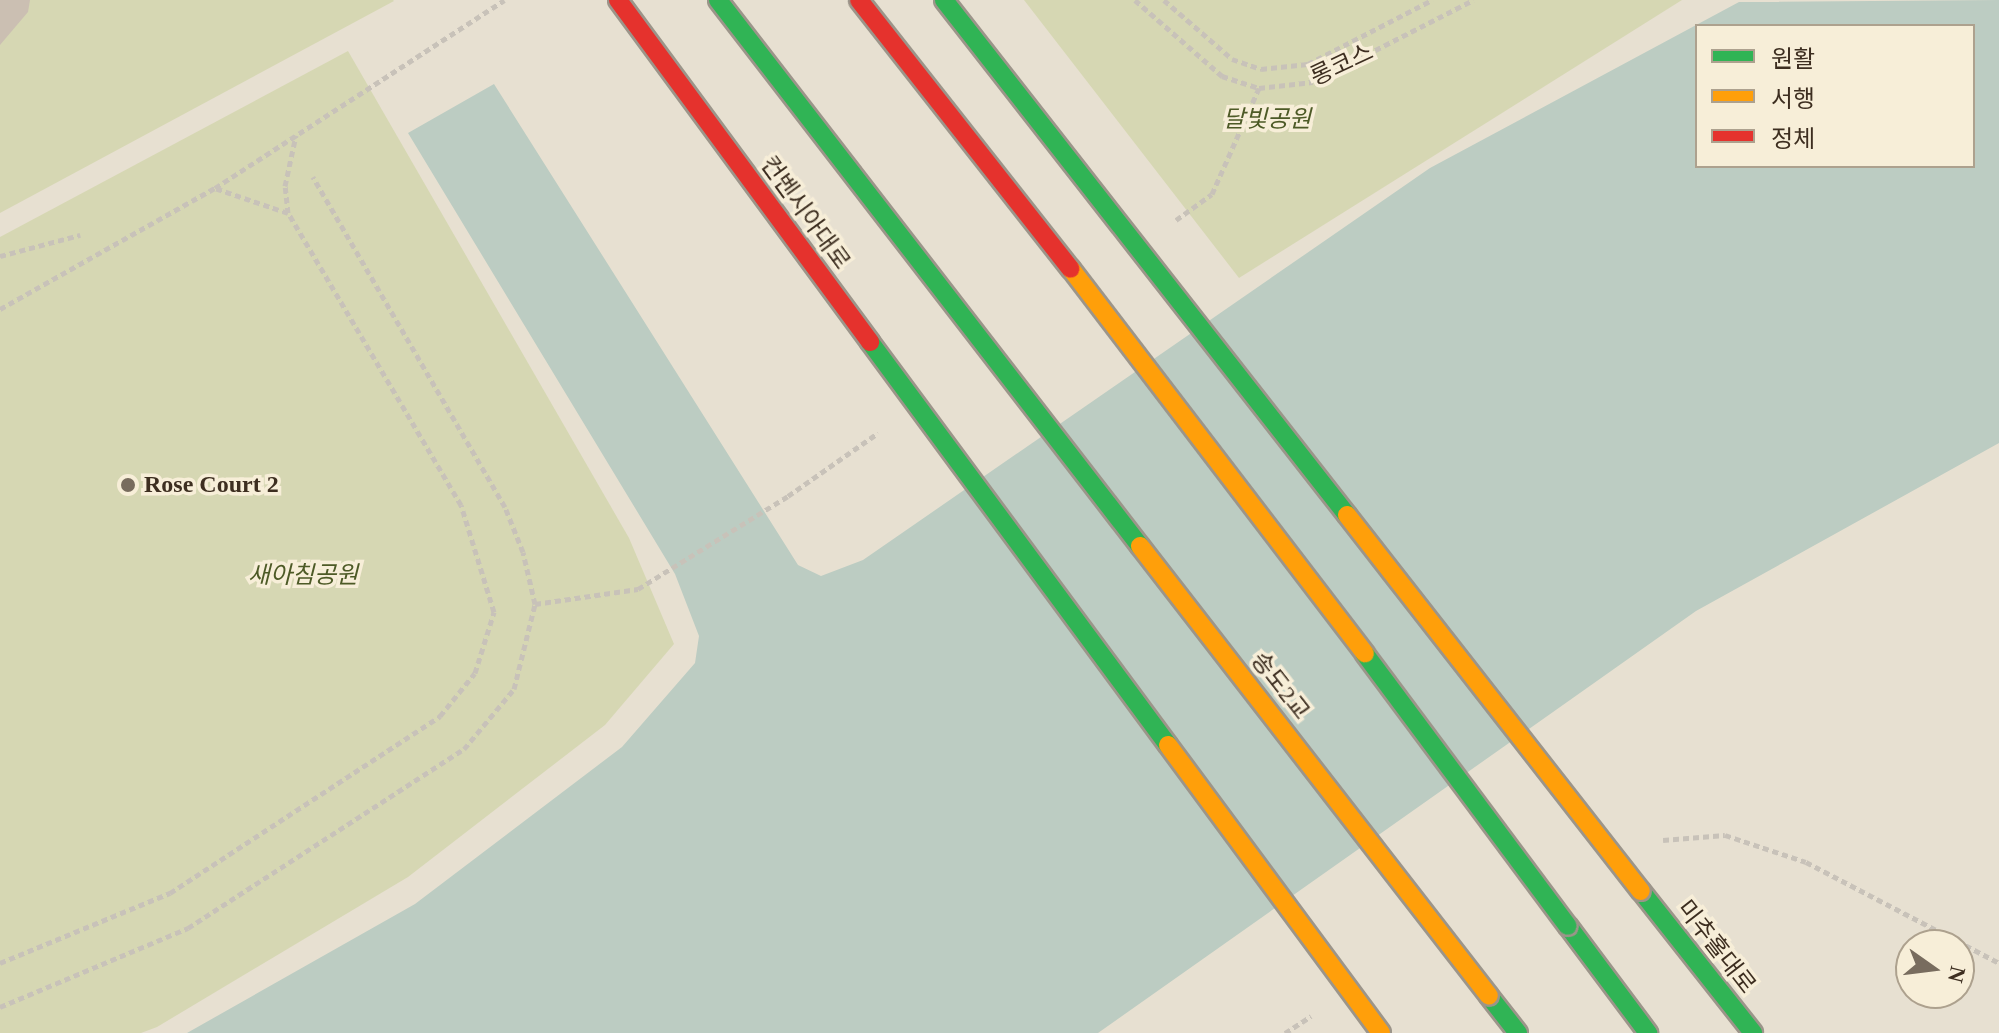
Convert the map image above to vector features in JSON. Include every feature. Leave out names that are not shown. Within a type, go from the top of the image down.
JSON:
[{"type":"main road","name":"컨벤시아대로","points":[[618,0],[1381,1033]]},
{"type":"main road","name":"송도2교","points":[[718,0],[1518,1033]]},
{"type":"main road","points":[[859,0],[1123,336],[1648,1033]]},
{"type":"main road","name":"미추홀대로","points":[[944,0],[1170,294],[1753,1033]]},
{"type":"path","points":[[0,309],[215,188],[504,0]]},
{"type":"path","name":"롱코스","points":[[1135,0],[1222,76],[1259,88],[1313,82],[1473,0]]},
{"type":"path","points":[[1164,0],[1232,59],[1261,69],[1308,64],[1432,0]]},
{"type":"path","points":[[0,963],[170,893],[440,716],[475,673],[494,612],[461,505],[288,213],[285,186],[296,135]]},
{"type":"path","points":[[0,1007],[188,928],[464,749],[514,689],[535,604],[523,552],[505,507],[313,177]]},
{"type":"path","points":[[215,188],[288,213]]},
{"type":"path","points":[[0,256],[80,235]]},
{"type":"path","points":[[535,604],[638,589],[788,496]]},
{"type":"green space","points":[[0,0],[393,0],[394,1],[0,213]]},
{"type":"green space","name":"달빛공원","points":[[1024,0],[1682,0],[1239,278]]},
{"type":"green space","name":"새아침공원","points":[[348,51],[629,538],[674,644],[605,725],[408,877],[157,1027],[141,1033],[0,1033],[0,237]]},
{"type":"shaded area","points":[[1999,0],[1999,443],[1696,611],[1098,1033],[187,1033],[415,904],[622,747],[695,663],[699,636],[675,574],[408,133],[494,84],[798,565],[821,576],[863,560],[1430,168],[1695,26],[1695,168],[1975,168],[1975,24],[1698,24],[1739,2]]},
{"type":"building","points":[[0,0],[30,0],[28,12],[0,45]]},
{"type":"traffic: fast","points":[[718,0],[1140,546]]},
{"type":"traffic: fast","points":[[944,0],[1347,515]]},
{"type":"traffic: fast","points":[[870,342],[1168,745]]},
{"type":"traffic: fast","points":[[1365,654],[1568,926]]},
{"type":"traffic: fast","points":[[1641,891],[1753,1033]]},
{"type":"traffic: fast","points":[[1568,926],[1648,1033]]},
{"type":"traffic: fast","points":[[1489,996],[1518,1033]]},
{"type":"traffic: slow","points":[[1071,269],[1365,654]]},
{"type":"traffic: slow","points":[[1347,515],[1641,891]]},
{"type":"traffic: slow","points":[[1140,546],[1489,996]]},
{"type":"traffic: slow","points":[[1168,745],[1381,1033]]},
{"type":"traffic: jam","points":[[618,0],[870,342]]},
{"type":"traffic: jam","points":[[859,0],[1071,269]]},
{"type":"place","name":"Rose Court 2","points":[[128,485]]}]
